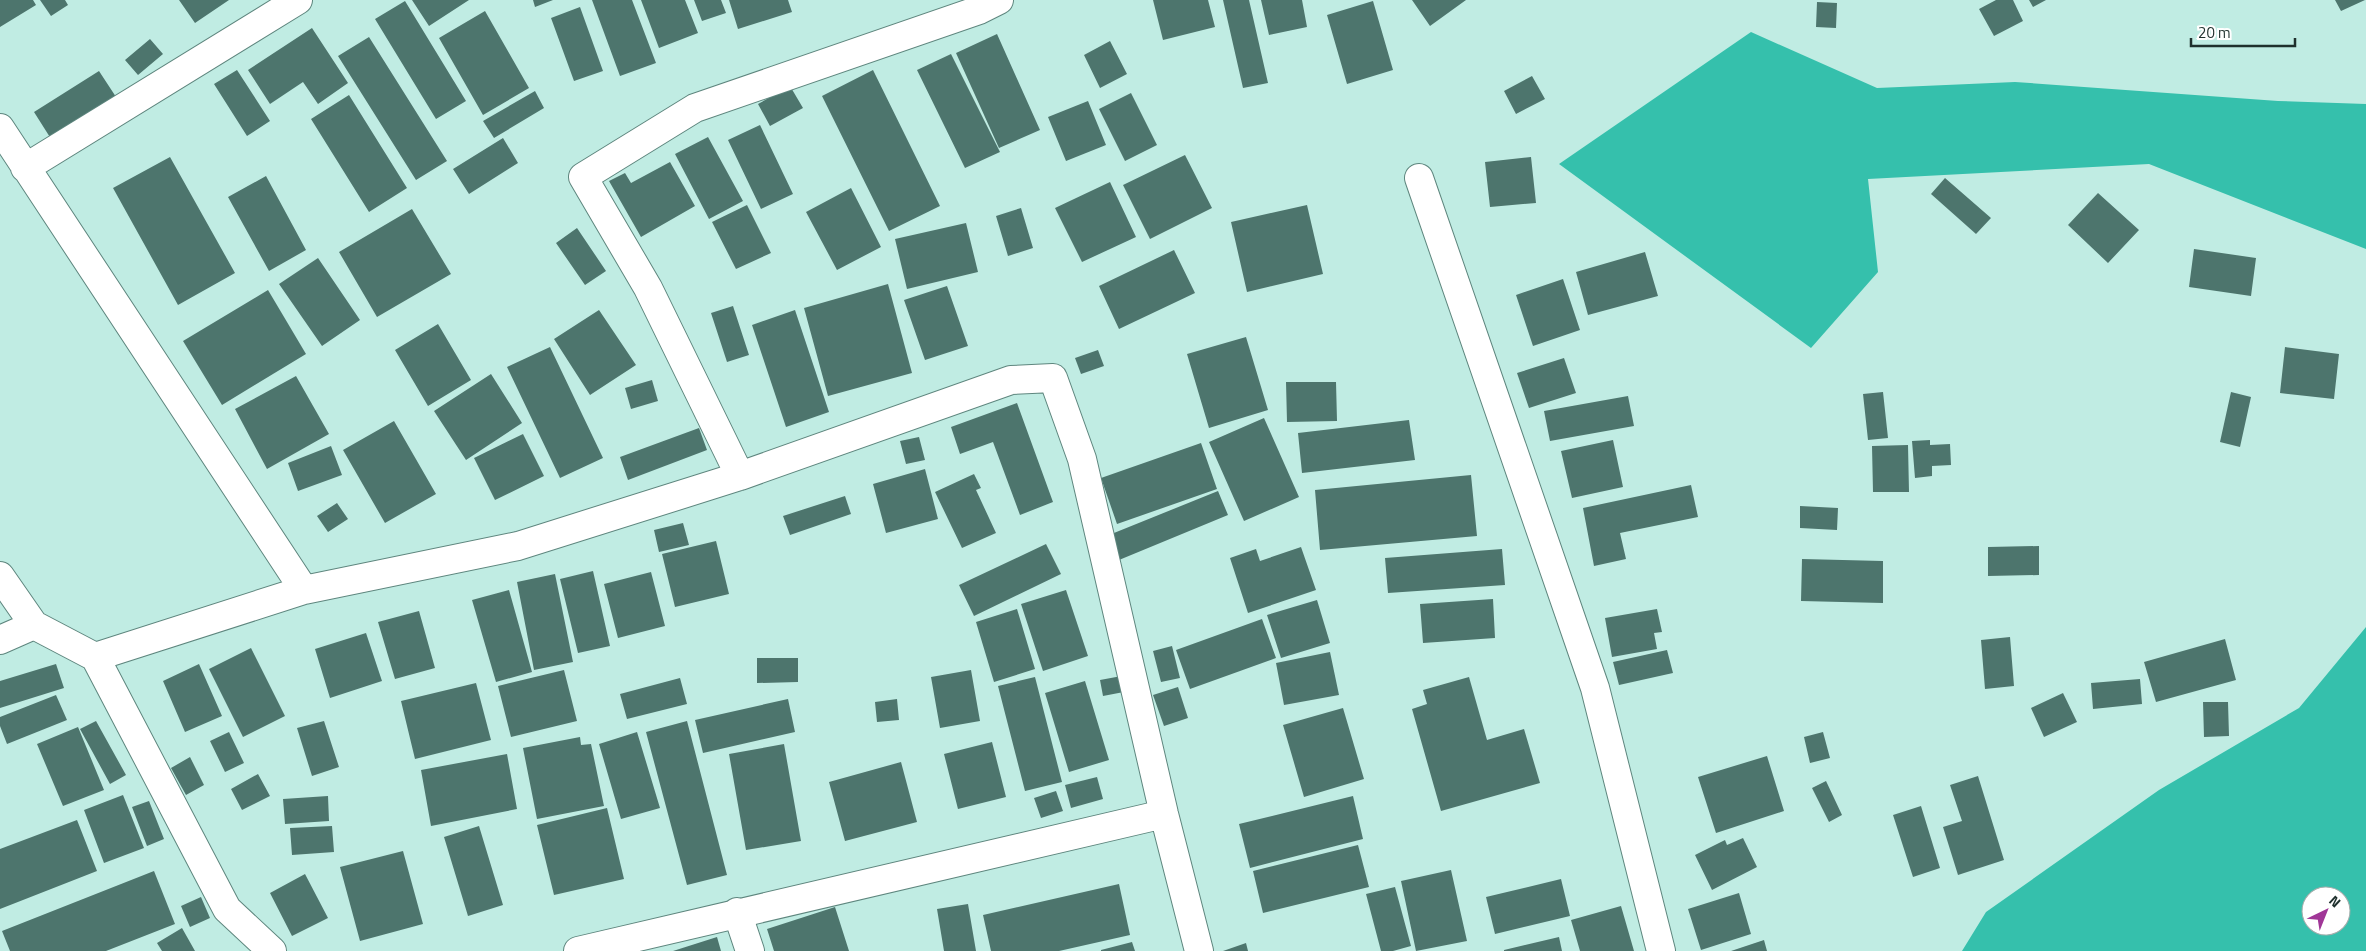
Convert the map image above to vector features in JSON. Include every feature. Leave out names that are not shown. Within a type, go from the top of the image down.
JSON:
[{"type":"street","points":[[25,168],[298,0]]},
{"type":"street","points":[[740,476],[648,288],[583,176],[695,108],[979,10],[999,0]]},
{"type":"street","points":[[0,128],[304,590]]},
{"type":"street","points":[[1419,178],[1595,688],[1661,951]]},
{"type":"street","points":[[94,657],[304,590],[518,546],[740,476],[1011,380],[1053,378],[1082,459],[1164,814],[1199,951]]},
{"type":"street","points":[[0,576],[34,625],[94,657],[227,909],[272,951]]},
{"type":"street","points":[[0,640],[34,625]]},
{"type":"street","points":[[578,951],[737,912],[1164,814]]},
{"type":"street","points":[[737,912],[750,951]]},
{"type":"green space","points":[[1751,32],[1877,88],[2015,82],[2278,101],[2366,104],[2366,249],[2149,164],[1868,179],[1878,272],[1811,348],[1559,164]]},
{"type":"green space","points":[[2366,627],[2366,951],[1962,951],[1986,912],[2159,790],[2299,708]]},
{"type":"building","points":[[0,0],[33,0],[36,5],[0,27]]},
{"type":"building","points":[[40,0],[65,0],[68,5],[51,16]]},
{"type":"building","points":[[179,0],[229,0],[195,23]]},
{"type":"building","points":[[412,0],[469,0],[429,26]]},
{"type":"building","points":[[533,0],[553,0],[535,7]]},
{"type":"building","points":[[592,0],[632,0],[656,63],[620,76]]},
{"type":"building","points":[[641,0],[685,0],[698,33],[659,48]]},
{"type":"building","points":[[694,0],[721,0],[726,13],[702,21]]},
{"type":"building","points":[[729,0],[788,0],[792,12],[738,29]]},
{"type":"building","points":[[1153,0],[1208,0],[1215,27],[1163,40]]},
{"type":"building","points":[[1223,0],[1249,0],[1268,83],[1243,88]]},
{"type":"building","points":[[1261,0],[1302,0],[1307,27],[1269,35]]},
{"type":"building","points":[[1412,0],[1466,0],[1430,26]]},
{"type":"building","points":[[1996,0],[2013,0],[2023,21],[1994,36],[1979,9]]},
{"type":"building","points":[[2029,0],[2046,0],[2033,7]]},
{"type":"building","points":[[2335,0],[2365,0],[2341,11]]},
{"type":"building","points":[[405,1],[466,101],[436,119],[375,19]]},
{"type":"building","points":[[1373,1],[1393,70],[1347,84],[1327,15]]},
{"type":"building","points":[[1817,2],[1837,3],[1836,28],[1816,27]]},
{"type":"building","points":[[580,7],[603,71],[574,81],[551,18]]},
{"type":"building","points":[[485,11],[529,88],[483,115],[439,38]]},
{"type":"building","points":[[312,28],[348,83],[318,104],[303,82],[270,104],[248,70]]},
{"type":"building","points":[[997,34],[1040,130],[999,148],[956,53]]},
{"type":"building","points":[[369,37],[447,161],[416,180],[338,56]]},
{"type":"building","points":[[150,39],[163,54],[138,75],[125,60]]},
{"type":"building","points":[[1110,41],[1127,74],[1100,88],[1084,55]]},
{"type":"building","points":[[951,54],[1000,152],[965,168],[917,70]]},
{"type":"building","points":[[237,70],[270,121],[247,136],[214,84]]},
{"type":"building","points":[[873,70],[940,206],[889,231],[822,96]]},
{"type":"building","points":[[99,71],[118,100],[53,142],[34,112]]},
{"type":"building","points":[[1532,76],[1545,99],[1516,114],[1504,91]]},
{"type":"building","points":[[790,86],[803,108],[770,126],[758,104]]},
{"type":"building","points":[[535,91],[544,108],[494,138],[483,121]]},
{"type":"building","points":[[1131,93],[1157,145],[1125,161],[1099,109]]},
{"type":"building","points":[[349,95],[407,188],[369,212],[311,119]]},
{"type":"building","points":[[1088,101],[1106,145],[1066,161],[1048,117]]},
{"type":"building","points":[[760,125],[793,194],[761,209],[728,140]]},
{"type":"building","points":[[708,137],[743,201],[709,219],[675,154]]},
{"type":"building","points":[[503,138],[518,163],[469,194],[453,169]]},
{"type":"building","points":[[1185,155],[1212,208],[1150,239],[1123,185]]},
{"type":"building","points":[[170,157],[235,273],[178,305],[113,188]]},
{"type":"building","points":[[1531,157],[1536,203],[1490,207],[1485,162]]},
{"type":"building","points":[[670,162],[695,206],[641,237],[609,181],[625,173],[631,183]]},
{"type":"building","points":[[266,176],[306,250],[269,271],[228,197]]},
{"type":"building","points":[[1945,178],[1991,218],[1976,234],[1931,194]]},
{"type":"building","points":[[1110,182],[1136,237],[1082,262],[1055,208]]},
{"type":"building","points":[[851,188],[881,247],[837,270],[806,212]]},
{"type":"building","points":[[2098,193],[2139,230],[2108,263],[2068,225]]},
{"type":"building","points":[[747,205],[771,253],[736,269],[712,222]]},
{"type":"building","points":[[1307,205],[1323,274],[1247,292],[1231,222]]},
{"type":"building","points":[[1021,208],[1033,248],[1008,256],[996,216]]},
{"type":"building","points":[[412,209],[451,274],[377,317],[339,252]]},
{"type":"building","points":[[966,223],[978,272],[907,289],[895,239]]},
{"type":"building","points":[[577,228],[606,271],[585,285],[556,243]]},
{"type":"building","points":[[2194,249],[2256,258],[2251,296],[2189,287]]},
{"type":"building","points":[[1174,250],[1195,293],[1119,329],[1099,286]]},
{"type":"building","points":[[1645,252],[1658,296],[1588,315],[1576,272]]},
{"type":"building","points":[[318,258],[360,320],[322,346],[279,284]]},
{"type":"building","points":[[1563,279],[1580,330],[1533,346],[1516,295]]},
{"type":"building","points":[[888,284],[912,373],[828,396],[804,308]]},
{"type":"building","points":[[947,286],[968,346],[925,360],[904,300]]},
{"type":"building","points":[[268,290],[306,354],[222,405],[183,341]]},
{"type":"building","points":[[733,306],[749,355],[727,362],[711,313]]},
{"type":"building","points":[[599,310],[636,365],[590,395],[554,339]]},
{"type":"building","points":[[795,310],[829,412],[786,427],[752,325]]},
{"type":"building","points":[[438,324],[471,380],[428,406],[395,350]]},
{"type":"building","points":[[1246,337],[1268,410],[1209,428],[1187,354]]},
{"type":"building","points":[[550,347],[603,458],[560,478],[507,367]]},
{"type":"building","points":[[2285,347],[2339,354],[2334,399],[2280,393]]},
{"type":"building","points":[[1098,350],[1104,366],[1081,374],[1075,358]]},
{"type":"building","points":[[1564,358],[1576,393],[1529,408],[1517,373]]},
{"type":"building","points":[[491,374],[522,423],[466,460],[434,411]]},
{"type":"building","points":[[296,376],[329,434],[267,469],[235,409]]},
{"type":"building","points":[[652,380],[658,401],[631,409],[625,388]]},
{"type":"building","points":[[1286,382],[1336,382],[1337,421],[1287,422]]},
{"type":"building","points":[[1883,392],[1888,438],[1868,440],[1863,394]]},
{"type":"building","points":[[2231,392],[2251,397],[2240,447],[2220,442]]},
{"type":"building","points":[[1628,396],[1634,426],[1550,441],[1544,411]]},
{"type":"building","points":[[1017,403],[1053,502],[1020,515],[993,442],[960,454],[951,427]]},
{"type":"building","points":[[1264,418],[1299,497],[1244,521],[1209,442]]},
{"type":"building","points":[[1409,420],[1415,460],[1302,473],[1298,433]]},
{"type":"building","points":[[394,421],[436,494],[385,523],[343,450]]},
{"type":"building","points":[[699,428],[707,450],[628,480],[620,457]]},
{"type":"building","points":[[523,434],[544,476],[495,500],[474,458]]},
{"type":"building","points":[[919,437],[925,460],[906,464],[900,441]]},
{"type":"building","points":[[1613,440],[1623,487],[1572,498],[1561,451]]},
{"type":"building","points":[[1930,440],[1930,445],[1950,444],[1951,465],[1932,466],[1932,476],[1915,478],[1912,441]]},
{"type":"building","points":[[1201,443],[1217,489],[1117,524],[1101,478]]},
{"type":"building","points":[[1908,445],[1909,492],[1873,492],[1872,446]]},
{"type":"building","points":[[331,446],[342,475],[298,491],[288,463]]},
{"type":"building","points":[[925,469],[938,519],[886,533],[873,484]]},
{"type":"building","points":[[974,474],[981,488],[976,490],[996,533],[962,548],[935,492]]},
{"type":"building","points":[[1471,475],[1477,536],[1320,550],[1315,490]]},
{"type":"building","points":[[1691,485],[1698,517],[1620,533],[1626,559],[1594,566],[1583,508]]},
{"type":"building","points":[[1218,491],[1228,515],[1119,560],[1109,535]]},
{"type":"building","points":[[845,496],[851,514],[790,535],[783,516]]},
{"type":"building","points":[[337,503],[348,519],[328,532],[317,516]]},
{"type":"building","points":[[1800,506],[1838,508],[1837,530],[1800,528]]},
{"type":"building","points":[[683,523],[689,545],[659,552],[654,530]]},
{"type":"building","points":[[716,541],[729,594],[675,607],[662,554]]},
{"type":"building","points":[[1046,544],[1061,574],[974,616],[959,585]]},
{"type":"building","points":[[2039,546],[2039,575],[1988,576],[1988,547]]},
{"type":"building","points":[[1301,547],[1316,590],[1248,613],[1230,558],[1256,549],[1260,561]]},
{"type":"building","points":[[1502,549],[1505,585],[1388,593],[1385,558]]},
{"type":"building","points":[[1802,559],[1883,561],[1883,603],[1801,601]]},
{"type":"building","points":[[593,571],[610,646],[578,653],[560,579]]},
{"type":"building","points":[[651,572],[665,626],[618,638],[604,584]]},
{"type":"building","points":[[555,574],[573,662],[534,670],[517,582]]},
{"type":"building","points":[[509,590],[532,672],[496,682],[472,600]]},
{"type":"building","points":[[1066,590],[1088,656],[1043,671],[1021,604]]},
{"type":"building","points":[[1493,599],[1495,638],[1423,643],[1420,604]]},
{"type":"building","points":[[1317,600],[1330,643],[1281,658],[1267,615]]},
{"type":"building","points":[[1017,609],[1035,669],[994,682],[976,622]]},
{"type":"building","points":[[1657,609],[1662,632],[1654,633],[1657,649],[1612,657],[1605,618]]},
{"type":"building","points":[[419,611],[435,668],[395,679],[378,622]]},
{"type":"building","points":[[1262,619],[1276,658],[1190,689],[1176,650]]},
{"type":"building","points":[[366,633],[382,681],[330,698],[315,649]]},
{"type":"building","points":[[2010,637],[2014,686],[1985,689],[1981,640]]},
{"type":"building","points":[[2225,639],[2236,680],[2156,702],[2144,662]]},
{"type":"building","points":[[1172,646],[1180,678],[1161,682],[1153,651]]},
{"type":"building","points":[[251,648],[285,716],[243,737],[209,669]]},
{"type":"building","points":[[1667,650],[1673,673],[1619,685],[1613,662]]},
{"type":"building","points":[[1330,652],[1339,695],[1284,705],[1276,663]]},
{"type":"building","points":[[757,658],[798,658],[798,682],[757,683]]},
{"type":"building","points":[[56,664],[64,688],[0,708],[0,681]]},
{"type":"building","points":[[199,664],[222,716],[185,732],[163,681]]},
{"type":"building","points":[[564,670],[577,721],[511,737],[498,686]]},
{"type":"building","points":[[971,670],[980,721],[940,728],[931,677]]},
{"type":"building","points":[[1127,675],[1129,691],[1103,696],[1100,680]]},
{"type":"building","points":[[1035,677],[1062,782],[1025,791],[998,686]]},
{"type":"building","points":[[1469,677],[1487,740],[1524,729],[1540,783],[1441,811],[1412,709],[1427,704],[1423,690]]},
{"type":"building","points":[[680,678],[687,704],[627,719],[620,694]]},
{"type":"building","points":[[2140,679],[2142,704],[2093,709],[2091,683]]},
{"type":"building","points":[[1085,681],[1109,760],[1069,772],[1045,693]]},
{"type":"building","points":[[476,683],[491,740],[415,759],[401,701]]},
{"type":"building","points":[[1178,687],[1188,718],[1164,726],[1153,695]]},
{"type":"building","points":[[2063,693],[2077,722],[2044,737],[2031,708]]},
{"type":"building","points":[[56,695],[67,720],[7,744],[0,726],[0,717]]},
{"type":"building","points":[[788,699],[795,732],[703,753],[695,720]]},
{"type":"building","points":[[897,699],[899,720],[877,722],[875,702]]},
{"type":"building","points":[[2203,702],[2228,702],[2229,736],[2204,737]]},
{"type":"building","points":[[1343,708],[1364,779],[1304,797],[1283,725]]},
{"type":"building","points":[[96,721],[126,775],[110,784],[80,729]]},
{"type":"building","points":[[324,721],[339,767],[312,776],[297,728]]},
{"type":"building","points":[[687,721],[727,875],[687,885],[646,732]]},
{"type":"building","points":[[78,727],[104,790],[63,806],[37,744]]},
{"type":"building","points":[[229,732],[244,763],[225,772],[210,741]]},
{"type":"building","points":[[637,732],[660,808],[621,819],[599,744]]},
{"type":"building","points":[[1823,732],[1830,758],[1810,763],[1804,737]]},
{"type":"building","points":[[580,737],[581,745],[591,744],[604,806],[537,819],[523,748]]},
{"type":"building","points":[[992,742],[1006,797],[958,809],[944,754]]},
{"type":"building","points":[[784,744],[801,841],[746,850],[729,754]]},
{"type":"building","points":[[507,754],[517,809],[431,826],[421,770]]},
{"type":"building","points":[[1767,756],[1784,811],[1716,833],[1698,777]]},
{"type":"building","points":[[190,757],[204,785],[186,795],[171,768]]},
{"type":"building","points":[[901,762],[917,822],[845,841],[829,782]]},
{"type":"building","points":[[258,774],[270,796],[242,810],[231,789]]},
{"type":"building","points":[[1978,776],[2004,860],[1958,875],[1943,827],[1962,821],[1950,785]]},
{"type":"building","points":[[1097,777],[1103,799],[1071,808],[1065,785]]},
{"type":"building","points":[[1826,781],[1842,815],[1829,822],[1812,788]]},
{"type":"building","points":[[1056,791],[1063,811],[1041,818],[1034,798]]},
{"type":"building","points":[[123,795],[144,848],[104,863],[84,810]]},
{"type":"building","points":[[328,796],[329,821],[285,824],[283,799]]},
{"type":"building","points":[[1353,796],[1363,839],[1250,868],[1239,824]]},
{"type":"building","points":[[149,801],[164,839],[147,846],[132,807]]},
{"type":"building","points":[[1921,806],[1940,868],[1913,877],[1893,815]]},
{"type":"building","points":[[607,808],[624,879],[554,895],[537,825]]},
{"type":"building","points":[[77,820],[97,871],[0,909],[0,849]]},
{"type":"building","points":[[332,826],[334,852],[292,855],[290,828]]},
{"type":"building","points":[[479,826],[503,905],[468,916],[444,837]]},
{"type":"building","points":[[1743,838],[1757,867],[1712,890],[1695,855],[1725,840],[1727,845]]},
{"type":"building","points":[[1358,845],[1369,887],[1263,913],[1253,871]]},
{"type":"building","points":[[403,851],[423,924],[360,941],[340,867]]},
{"type":"building","points":[[1451,870],[1467,941],[1416,951],[1401,881]]},
{"type":"building","points":[[154,871],[175,924],[106,951],[10,951],[2,931]]},
{"type":"building","points":[[305,874],[328,918],[292,936],[270,893]]},
{"type":"building","points":[[1561,879],[1570,916],[1495,934],[1486,897]]},
{"type":"building","points":[[1119,884],[1130,935],[1059,951],[991,951],[983,915]]},
{"type":"building","points":[[1395,887],[1411,946],[1393,951],[1381,951],[1366,894]]},
{"type":"building","points":[[1739,893],[1751,934],[1701,950],[1688,909]]},
{"type":"building","points":[[201,897],[210,918],[190,927],[181,906]]},
{"type":"building","points":[[968,904],[976,951],[944,951],[937,909]]},
{"type":"building","points":[[1621,906],[1634,951],[1580,951],[1571,920]]},
{"type":"building","points":[[835,907],[849,951],[774,951],[767,929]]},
{"type":"building","points":[[182,928],[195,951],[162,951],[157,943]]},
{"type":"building","points":[[717,937],[721,951],[673,951]]},
{"type":"building","points":[[1559,937],[1562,951],[1504,951],[1504,950]]},
{"type":"building","points":[[1764,940],[1767,951],[1731,951]]},
{"type":"building","points":[[1132,942],[1135,951],[1101,951],[1101,950]]},
{"type":"building","points":[[1246,943],[1248,951],[1223,951]]}]
